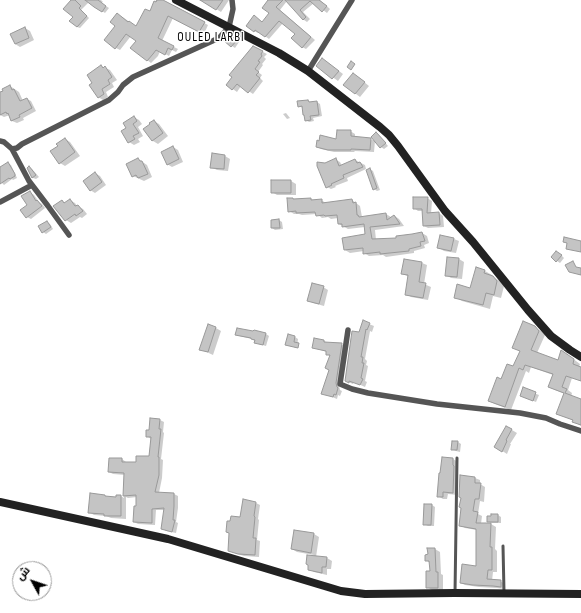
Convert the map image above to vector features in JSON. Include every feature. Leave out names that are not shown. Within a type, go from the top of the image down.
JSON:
[{"type":"street","points":[[176,0],[279,52],[308,71],[389,135],[444,211],[472,242],[550,336],[581,357]]},
{"type":"street","points":[[12,149],[17,148],[22,144],[109,100],[133,77],[219,38],[229,28],[233,9],[232,0]]},
{"type":"street","points":[[308,71],[352,0]]},
{"type":"street","points":[[0,141],[4,142],[12,149],[32,185],[69,235]]},
{"type":"street","points":[[0,202],[32,185]]},
{"type":"street","points":[[348,330],[340,384],[368,393],[437,404],[546,418],[581,431]]},
{"type":"street","points":[[0,502],[168,539],[340,592],[365,594],[581,594]]},
{"type":"lane","points":[[455,593],[457,458]]},
{"type":"lane","points":[[503,546],[504,594]]},
{"type":"building","points":[[71,0],[75,0],[81,6],[79,8],[87,16],[77,27],[69,21],[73,17],[63,9]]},
{"type":"building","points":[[85,0],[98,0],[106,6],[102,12]]},
{"type":"building","points":[[157,0],[163,0],[205,22],[199,32],[168,16],[158,38],[174,46],[172,50],[168,48],[165,55],[156,50],[147,61],[130,48],[136,41],[126,34],[115,49],[104,40],[115,26],[110,22],[117,13],[128,22],[129,21],[136,26],[145,9],[150,11],[154,1],[156,2]]},
{"type":"building","points":[[200,0],[223,0],[216,10]]},
{"type":"building","points":[[268,0],[283,0],[276,7],[311,37],[302,48],[291,38],[295,34],[279,21],[265,37],[246,26],[254,15],[262,22],[269,13],[262,8]]},
{"type":"building","points":[[285,0],[319,0],[327,6],[322,12],[310,1],[300,10],[306,17],[303,20]]},
{"type":"building","points":[[25,27],[29,38],[15,44],[10,34]]},
{"type":"building","points":[[229,34],[237,40],[231,47],[223,40]]},
{"type":"building","points":[[253,46],[263,51],[261,54],[262,56],[258,61],[260,62],[255,69],[259,72],[256,75],[260,78],[248,93],[237,84],[232,90],[226,85],[232,77],[229,75]]},
{"type":"building","points":[[322,58],[339,71],[332,79],[316,66]]},
{"type":"building","points":[[351,61],[355,64],[351,70],[347,67]]},
{"type":"building","points":[[101,65],[103,68],[105,66],[112,77],[108,80],[110,84],[102,89],[104,94],[98,98],[89,85],[92,83],[87,75]]},
{"type":"building","points":[[353,73],[365,82],[355,94],[343,85]]},
{"type":"building","points":[[10,85],[12,90],[14,89],[20,101],[27,98],[32,108],[19,115],[20,117],[11,121],[8,113],[7,114],[6,112],[0,115],[0,92],[3,91],[2,89]]},
{"type":"building","points":[[308,100],[309,102],[317,101],[319,115],[310,116],[311,120],[305,121],[302,106],[298,107],[297,101]]},
{"type":"building","points":[[134,116],[137,121],[133,124],[139,133],[133,136],[135,139],[128,143],[121,131],[126,128],[123,123]]},
{"type":"building","points":[[154,120],[163,133],[152,141],[143,129]]},
{"type":"building","points":[[337,130],[351,130],[351,136],[371,138],[370,150],[328,150],[316,147],[317,140],[319,141],[320,135],[336,139]]},
{"type":"building","points":[[376,132],[386,143],[380,148],[371,137]]},
{"type":"building","points":[[65,138],[75,152],[59,164],[50,151],[58,146],[56,144]]},
{"type":"building","points":[[173,146],[179,159],[167,165],[161,152]]},
{"type":"building","points":[[212,153],[225,155],[224,169],[210,168]]},
{"type":"building","points":[[138,158],[142,161],[148,174],[138,178],[136,175],[132,177],[126,164]]},
{"type":"building","points":[[336,158],[339,166],[355,159],[357,163],[360,162],[363,167],[343,175],[344,178],[326,188],[317,166],[317,162],[325,163]]},
{"type":"building","points":[[8,162],[15,176],[0,184],[0,167]]},
{"type":"building","points":[[29,166],[36,175],[32,178],[27,168]]},
{"type":"building","points":[[370,168],[377,188],[373,190],[366,170]]},
{"type":"building","points":[[95,172],[102,182],[90,191],[83,181]]},
{"type":"building","points":[[271,180],[291,180],[291,193],[271,193]]},
{"type":"building","points":[[30,191],[36,201],[37,200],[42,206],[26,218],[20,210],[27,205],[21,196]]},
{"type":"building","points":[[413,197],[428,197],[427,213],[439,212],[440,225],[423,226],[422,209],[413,209]]},
{"type":"building","points":[[287,198],[311,198],[311,200],[322,199],[322,203],[352,199],[353,203],[356,202],[357,215],[359,217],[386,213],[387,220],[394,215],[400,224],[370,227],[372,239],[396,238],[396,236],[422,232],[425,241],[420,242],[421,246],[409,249],[409,251],[363,254],[363,248],[344,250],[342,238],[365,234],[364,224],[342,227],[342,224],[338,224],[337,215],[316,216],[315,212],[288,212]]},
{"type":"building","points":[[70,199],[75,206],[78,205],[83,211],[76,216],[75,214],[65,221],[53,206],[62,200],[64,203]]},
{"type":"building","points":[[279,219],[280,228],[271,228],[271,220]]},
{"type":"building","points":[[47,221],[51,227],[42,233],[38,226]]},
{"type":"building","points":[[440,235],[454,238],[451,251],[437,248]]},
{"type":"building","points":[[564,237],[581,241],[581,252],[566,249],[567,243],[563,242]]},
{"type":"building","points":[[556,251],[562,255],[556,262],[551,257]]},
{"type":"building","points":[[447,257],[459,258],[457,277],[445,276]]},
{"type":"building","points":[[404,259],[422,262],[419,282],[426,283],[423,298],[405,295],[408,275],[401,274]]},
{"type":"building","points":[[573,261],[576,267],[581,268],[581,275],[569,272],[565,265]]},
{"type":"building","points":[[476,267],[485,270],[484,273],[493,276],[497,281],[494,295],[486,293],[483,305],[454,298],[457,284],[470,288]]},
{"type":"building","points":[[312,283],[324,286],[319,304],[307,301]]},
{"type":"building","points":[[363,320],[370,323],[367,330],[366,329],[361,357],[363,357],[362,363],[364,363],[361,378],[363,379],[360,385],[345,381],[352,331],[359,332]]},
{"type":"building","points":[[523,321],[535,326],[539,331],[531,350],[558,360],[561,350],[574,359],[573,364],[581,367],[581,381],[566,376],[562,387],[567,389],[565,393],[581,399],[581,425],[572,422],[573,420],[556,414],[564,393],[548,387],[553,374],[525,365],[523,370],[519,368],[505,407],[488,401],[497,377],[501,379],[507,364],[513,366],[520,351],[512,348]]},
{"type":"building","points":[[208,324],[216,327],[208,352],[199,350]]},
{"type":"building","points":[[237,328],[266,333],[263,345],[254,343],[255,340],[251,338],[235,335]]},
{"type":"building","points":[[288,334],[295,336],[294,342],[299,343],[298,348],[285,345]]},
{"type":"building","points":[[314,338],[324,340],[324,342],[342,343],[336,383],[338,388],[336,395],[334,394],[333,397],[321,394],[329,370],[325,368],[330,355],[326,355],[326,351],[312,348]]},
{"type":"building","points":[[523,387],[536,392],[533,401],[520,396]]},
{"type":"building","points":[[150,418],[160,419],[159,429],[161,429],[158,457],[159,475],[155,492],[174,493],[173,520],[175,520],[172,532],[161,529],[164,508],[152,509],[152,523],[133,522],[134,506],[136,506],[136,495],[123,496],[124,473],[108,472],[109,458],[122,458],[122,462],[136,462],[136,456],[149,456],[151,437],[146,437],[146,430],[149,430]]},
{"type":"building","points":[[506,426],[512,429],[502,452],[494,447]]},
{"type":"building","points":[[452,441],[458,441],[457,450],[451,450]]},
{"type":"building","points":[[442,457],[453,458],[453,493],[443,492],[443,497],[437,497],[439,473]]},
{"type":"building","points":[[460,475],[475,477],[475,483],[481,483],[479,499],[475,499],[473,511],[478,512],[476,523],[491,523],[490,547],[492,547],[492,570],[488,570],[487,579],[501,580],[501,587],[460,583],[462,564],[476,566],[476,529],[459,526],[461,508],[459,507],[461,498],[459,497]]},
{"type":"building","points":[[90,493],[116,497],[116,495],[121,495],[121,516],[104,516],[104,514],[88,513]]},
{"type":"building","points":[[243,499],[256,502],[253,538],[256,538],[255,555],[238,554],[228,551],[229,533],[226,532],[227,521],[230,521],[231,516],[240,517]]},
{"type":"building","points":[[424,504],[432,504],[431,525],[423,525]]},
{"type":"building","points":[[491,514],[498,514],[498,522],[487,522],[487,516],[491,516]]},
{"type":"building","points":[[294,530],[314,533],[311,553],[291,549]]},
{"type":"building","points":[[427,548],[435,548],[438,588],[426,588],[426,571],[430,571],[429,561],[425,561],[425,555],[428,554]]},
{"type":"building","points":[[307,555],[327,557],[326,567],[322,567],[322,573],[308,570],[308,565],[306,564]]},
{"type":"district","name":"OULED LARBI","points":[[211,38]]}]
